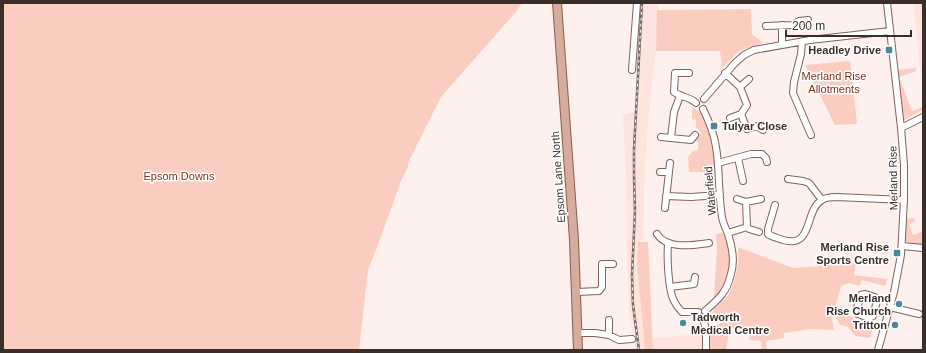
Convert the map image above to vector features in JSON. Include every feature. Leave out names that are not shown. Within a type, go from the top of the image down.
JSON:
[{"type":"main road","name":"Epsom Lane North","points":[[557,3],[572,207],[578,350]]},
{"type":"street","points":[[632,70],[637,3]]},
{"type":"street","name":"Merland Rise","points":[[878,350],[894,290],[902,246],[904,200],[904,165],[901,128],[887,3]]},
{"type":"street","points":[[766,26],[793,25],[799,21],[808,20]]},
{"type":"street","points":[[782,25],[782,44]]},
{"type":"street","points":[[696,103],[699,99],[704,99],[735,63],[744,55],[754,50],[782,44],[890,31]]},
{"type":"street","points":[[802,42],[802,54],[794,82],[793,93],[804,126],[811,135]]},
{"type":"street","points":[[689,73],[675,73],[674,92],[680,96],[692,99],[700,109],[703,109],[707,105],[707,102],[704,99]]},
{"type":"street","points":[[726,73],[740,87],[747,105],[740,114],[730,118]]},
{"type":"street","points":[[740,87],[749,79]]},
{"type":"street","points":[[671,138],[674,112],[680,96]]},
{"type":"street","name":"Waterfield","points":[[703,109],[711,127],[716,145],[722,220],[728,233],[733,252],[732,273],[728,285],[722,296],[705,310]]},
{"type":"street","points":[[740,114],[747,129],[757,126],[763,130]]},
{"type":"street","points":[[901,128],[923,117]]},
{"type":"street","points":[[661,136],[691,140],[695,135]]},
{"type":"street","points":[[718,163],[751,154],[762,154],[766,158],[767,162]]},
{"type":"street","points":[[738,158],[743,182]]},
{"type":"street","points":[[665,208],[670,163]]},
{"type":"street","points":[[660,172],[669,172]]},
{"type":"street","points":[[788,180],[803,180],[809,184],[822,200]]},
{"type":"street","points":[[666,196],[691,197],[720,195]]},
{"type":"street","points":[[775,205],[768,234],[787,241],[798,240],[804,235],[814,209],[822,200],[843,197],[904,200]]},
{"type":"street","points":[[737,199],[746,202],[760,199]]},
{"type":"street","points":[[746,202],[747,227]]},
{"type":"street","points":[[728,233],[747,227],[759,232]]},
{"type":"street","points":[[656,234],[668,244],[689,246],[709,243]]},
{"type":"street","points":[[668,244],[667,255],[670,287],[673,300],[682,312],[698,312],[701,309],[705,310],[706,315],[703,318],[706,330],[706,350]]},
{"type":"street","points":[[902,246],[923,248]]},
{"type":"street","points":[[576,292],[599,291],[602,287],[602,264],[613,264]]},
{"type":"street","points":[[670,287],[694,284],[695,277]]},
{"type":"street","points":[[876,307],[919,314]]},
{"type":"street","points":[[698,312],[699,317],[703,318]]},
{"type":"street","points":[[609,320],[609,335]]},
{"type":"street","points":[[578,333],[609,335],[619,340],[632,339]]},
{"type":"shaded area","points":[[640,3],[658,3],[656,51],[645,163],[643,239],[638,242],[637,264],[645,350],[636,350],[629,309],[626,172],[623,115],[634,112]]},
{"type":"shaded area","points":[[913,3],[923,3],[922,86]]},
{"type":"shaded area","points":[[702,334],[702,350],[653,350],[652,338]]},
{"type":"green space","name":"Epsom Downs","points":[[3,3],[522,3],[516,12],[441,97],[408,163],[408,167],[401,181],[368,270],[359,350],[3,350]]},
{"type":"green space","points":[[751,9],[752,34],[763,43],[739,51],[722,68],[720,51],[656,51],[657,10]]},
{"type":"green space","name":"Merland Rise Allotments","points":[[850,61],[857,123],[835,125],[805,65]]},
{"type":"green space","points":[[916,68],[916,71],[899,77],[912,111],[923,107],[923,110],[904,120],[898,70]]},
{"type":"green space","points":[[692,107],[708,118],[718,172],[689,172],[688,157],[693,151],[698,150],[698,141],[695,141],[701,133],[696,127],[696,120],[692,119]]},
{"type":"green space","points":[[914,218],[915,222],[909,224],[913,235],[923,231],[923,244],[920,248],[902,246],[903,219]]},
{"type":"green space","points":[[722,232],[730,247],[730,265],[721,292],[714,298],[717,248],[716,235]]},
{"type":"green space","points":[[638,242],[648,242],[653,350],[645,350],[637,264]]},
{"type":"green space","points":[[738,247],[793,268],[856,263],[854,275],[887,279],[885,286],[862,280],[860,286],[849,283],[841,286],[835,309],[839,314],[853,317],[853,323],[873,329],[870,338],[855,336],[848,327],[840,325],[830,307],[834,330],[811,329],[784,333],[784,338],[766,341],[767,350],[762,350],[761,341],[749,340],[751,333],[730,328],[726,350],[706,350],[706,330],[721,323],[729,323],[730,316],[721,315],[721,320],[718,319],[711,322],[713,311],[728,295],[734,283],[738,265]]},
{"type":"railway","points":[[639,350],[633,305],[632,275],[635,211],[634,149],[642,3]]},
{"type":"place","name":"Headley Drive","points":[[889,50]]},
{"type":"place","name":"Tulyar Close","points":[[714,126]]},
{"type":"place","name":"Merland Rise Sports Centre","points":[[897,253]]},
{"type":"place","name":"Merland Rise Church","points":[[899,304]]},
{"type":"place","name":"Tadworth Medical Centre","points":[[683,323]]},
{"type":"place","name":"Tritton","points":[[895,325]]}]
